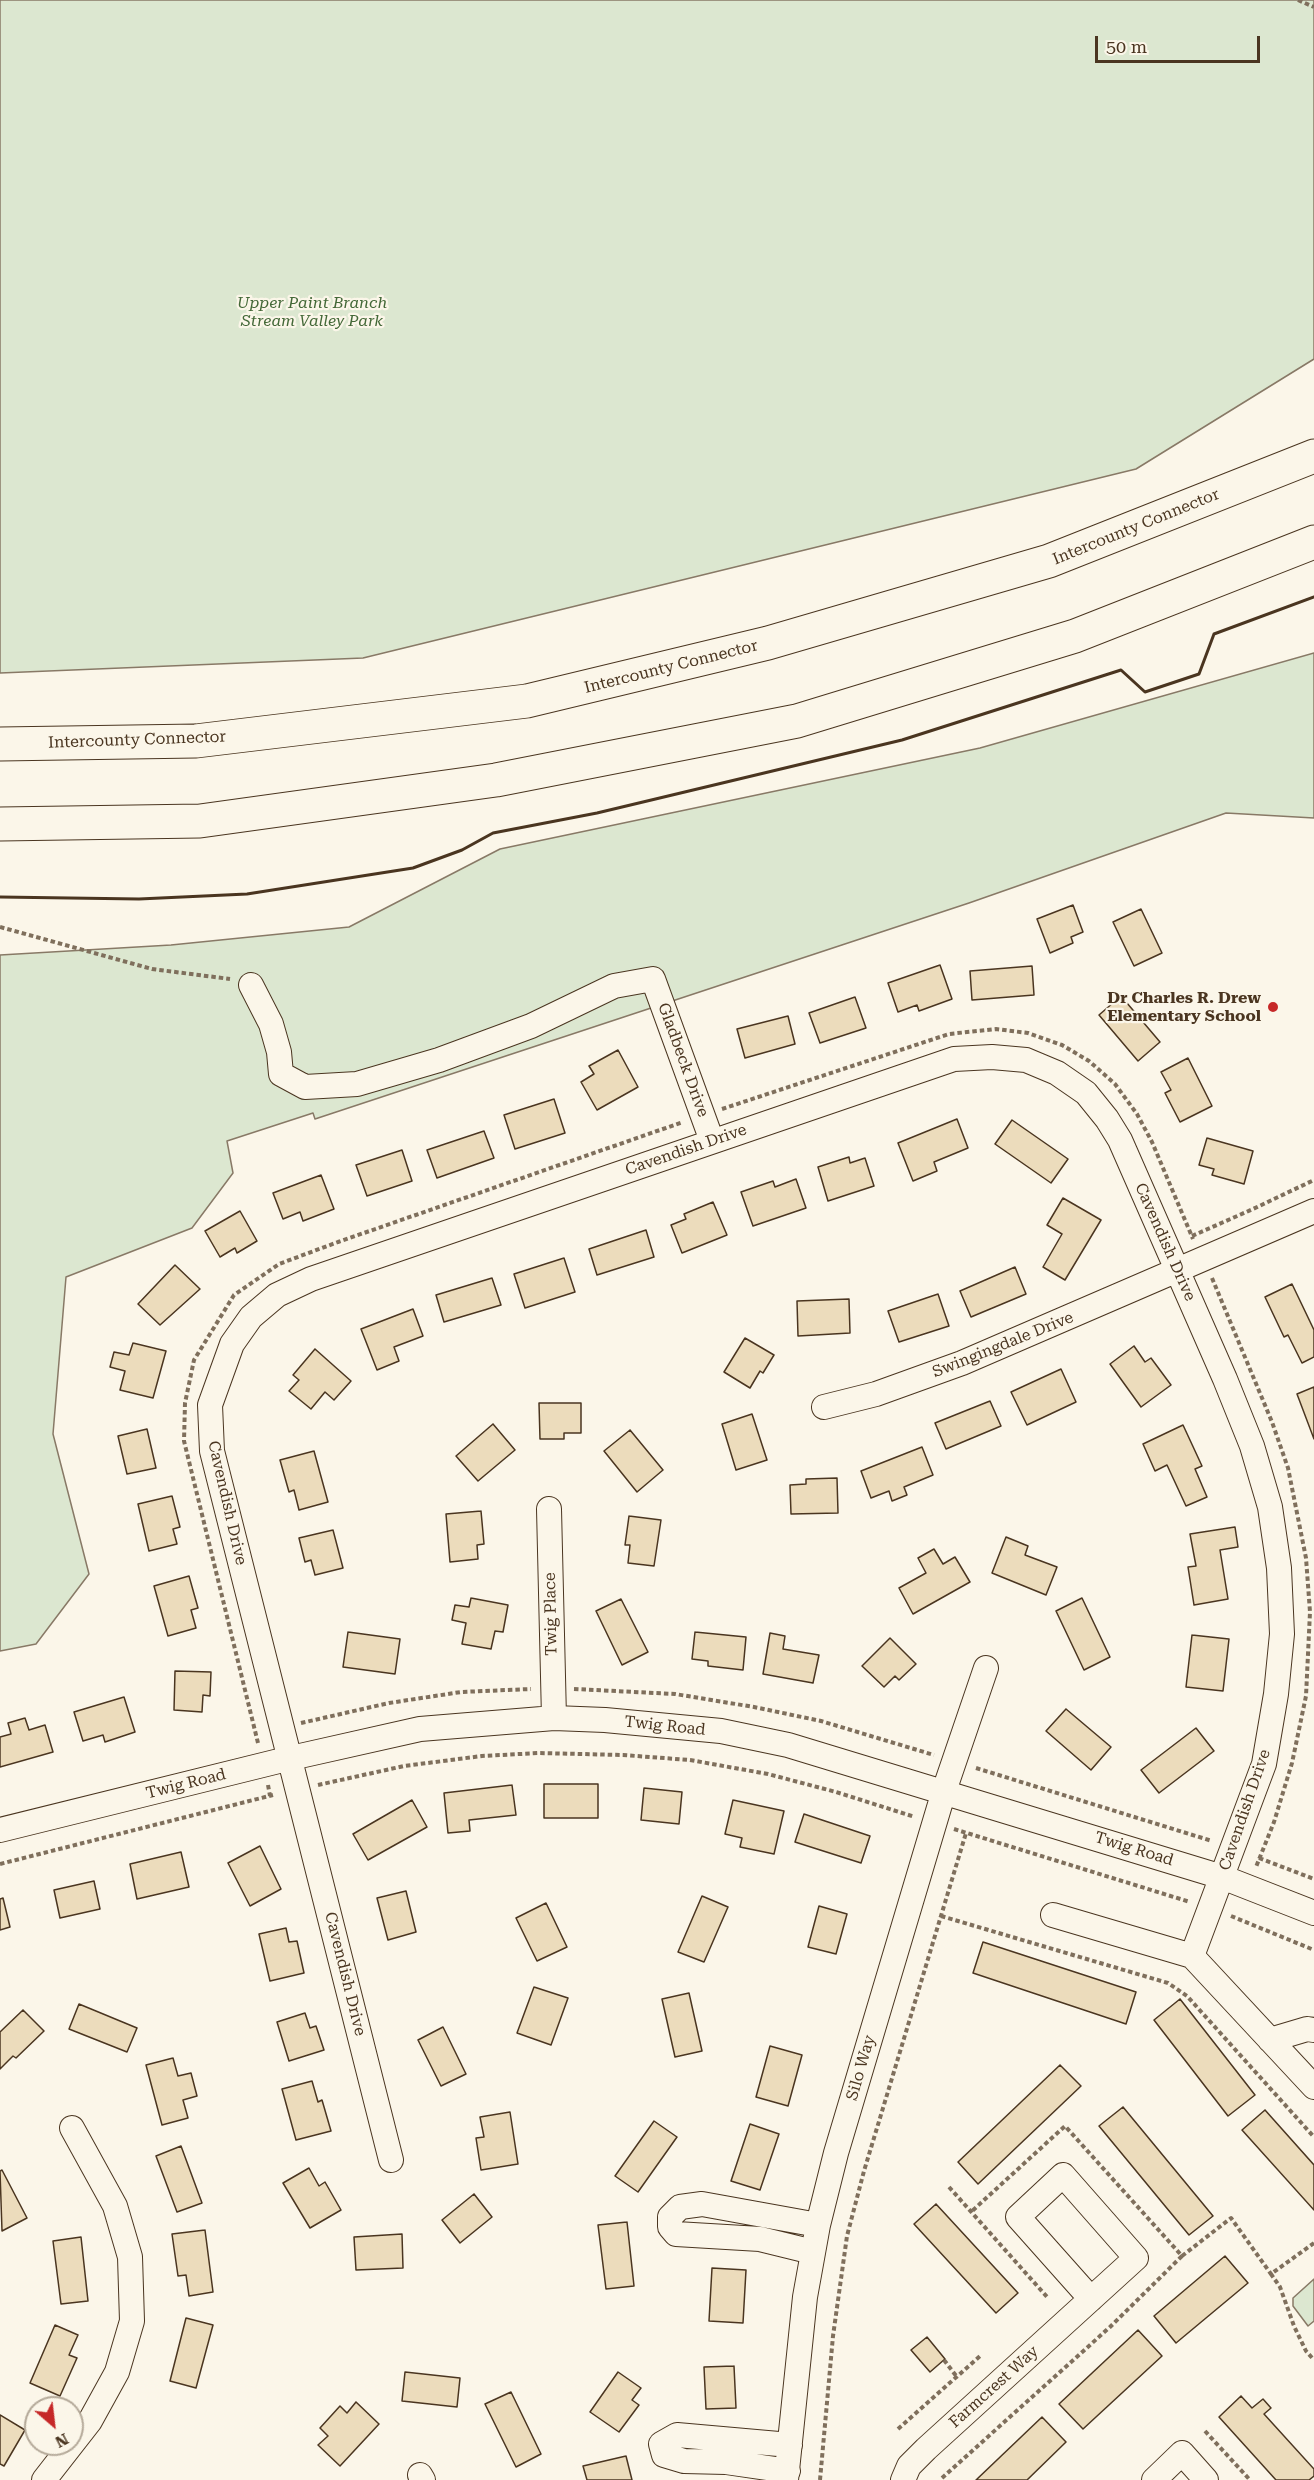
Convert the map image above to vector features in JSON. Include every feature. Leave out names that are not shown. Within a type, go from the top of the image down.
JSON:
[{"type":"highway","name":"Intercounty Connector","points":[[0,744],[196,741],[526,701],[768,643],[1049,561],[1314,456]]},
{"type":"highway","points":[[0,824],[200,821],[496,780],[796,721],[1075,636],[1314,542]]},
{"type":"street","name":"Gladbeck Drive","points":[[251,985],[271,1024],[279,1052],[281,1074],[305,1087],[357,1084],[439,1060],[531,1026],[614,986],[653,979],[712,1141]]},
{"type":"street","name":"Cavendish Drive","points":[[391,2160],[212,1451],[210,1405],[232,1344],[251,1317],[277,1295],[311,1279],[954,1059],[992,1056],[1026,1060],[1057,1073],[1086,1093],[1107,1119],[1120,1140],[1252,1446],[1270,1507],[1279,1568],[1282,1634],[1276,1694],[1264,1764],[1222,1877],[1221,1912],[1192,1956]]},
{"type":"street","name":"Swingingdale Drive","points":[[824,1407],[876,1394],[962,1363],[1314,1211]]},
{"type":"street","name":"Twig Place","points":[[549,1509],[554,1719]]},
{"type":"street","name":"Silo Way","points":[[787,2476],[805,2297],[818,2225],[836,2153],[934,1823],[986,1668]]},
{"type":"street","name":"Twig Road","points":[[0,1830],[291,1758],[420,1729],[554,1719],[660,1724],[721,1731],[788,1745],[1222,1877],[1314,1913]]},
{"type":"street","points":[[1053,1916],[1192,1956],[1314,2087]]},
{"type":"street","points":[[1270,2040],[1307,2029],[1314,2030]]},
{"type":"street","points":[[44,2480],[90,2421],[117,2372],[132,2321],[130,2257],[115,2206],[72,2128]]},
{"type":"street","name":"Farmcrest Way","points":[[903,2480],[909,2466],[926,2449],[1091,2299],[1136,2258],[1063,2175],[1018,2217],[1091,2299]]},
{"type":"street","points":[[813,2252],[760,2240],[676,2234],[670,2227],[670,2217],[680,2207],[702,2204],[818,2225]]},
{"type":"street","points":[[787,2476],[726,2462],[684,2461],[664,2455],[661,2444],[676,2435],[790,2445]]},
{"type":"street","points":[[1154,2480],[1182,2453],[1206,2480]]},
{"type":"path","points":[[1298,0],[1314,7]]},
{"type":"path","points":[[0,927],[152,969],[225,978],[251,985]]},
{"type":"path","points":[[270,1796],[184,1441],[185,1403],[194,1360],[234,1295],[279,1264],[338,1242],[949,1034],[996,1029],[1028,1033],[1062,1044],[1089,1061],[1115,1084],[1137,1114],[1204,1260],[1272,1422],[1288,1468],[1306,1558],[1310,1612],[1306,1696],[1292,1762],[1274,1822],[1246,1887],[1221,1912]]},
{"type":"path","points":[[1192,1236],[1314,1180]]},
{"type":"path","points":[[0,1864],[270,1796],[404,1766],[482,1756],[538,1753],[623,1755],[690,1760],[768,1774],[836,1792],[1152,1888],[1221,1912],[1314,1950]]},
{"type":"path","points":[[820,2480],[833,2336],[847,2236],[864,2171],[966,1833]]},
{"type":"path","points":[[941,1916],[1168,1983],[1187,1996],[1314,2136]]},
{"type":"path","points":[[949,2187],[1048,2298]]},
{"type":"path","points":[[1182,2256],[1231,2218],[1280,2287],[1294,2326],[1306,2351],[1314,2360]]},
{"type":"path","points":[[1271,2274],[1314,2243]]},
{"type":"path","points":[[898,2429],[980,2356]]},
{"type":"path","points":[[944,2360],[957,2377]]},
{"type":"path","points":[[1205,2431],[1250,2480]]},
{"type":"green space","name":"Upper Paint Branch Stream Valley Park","points":[[0,0],[1314,0],[1314,359],[1136,469],[363,658],[0,673]]},
{"type":"green space","points":[[1314,653],[1314,818],[1226,813],[969,903],[315,1119],[313,1113],[227,1141],[233,1173],[192,1228],[66,1277],[53,1434],[89,1574],[36,1644],[0,1651],[0,955],[171,945],[349,927],[500,849],[980,748]]},
{"type":"green space","points":[[1314,2279],[1314,2321],[1308,2326],[1293,2306],[1293,2298]]},
{"type":"building","points":[[1073,905],[1083,932],[1071,937],[1073,943],[1050,953],[1037,919]]},
{"type":"building","points":[[1141,909],[1162,953],[1134,966],[1113,922]]},
{"type":"building","points":[[940,965],[952,999],[919,1011],[917,1005],[898,1012],[888,983]]},
{"type":"building","points":[[1032,966],[1034,995],[972,1000],[970,971]]},
{"type":"building","points":[[1121,996],[1160,1042],[1138,1061],[1099,1015]]},
{"type":"building","points":[[855,997],[866,1028],[820,1043],[809,1013]]},
{"type":"building","points":[[788,1016],[795,1044],[745,1058],[737,1029]]},
{"type":"building","points":[[618,1050],[638,1087],[597,1110],[581,1082],[594,1074],[589,1066]]},
{"type":"building","points":[[1188,1058],[1212,1106],[1180,1122],[1165,1093],[1171,1090],[1161,1072]]},
{"type":"building","points":[[554,1099],[565,1133],[515,1149],[504,1115]]},
{"type":"building","points":[[957,1119],[968,1148],[934,1162],[937,1171],[913,1181],[898,1143]]},
{"type":"building","points":[[1012,1120],[1068,1159],[1051,1183],[995,1144]]},
{"type":"building","points":[[484,1131],[494,1158],[437,1178],[427,1150]]},
{"type":"building","points":[[1207,1138],[1253,1151],[1244,1184],[1212,1175],[1214,1169],[1199,1165]]},
{"type":"building","points":[[402,1150],[412,1181],[367,1196],[356,1165]]},
{"type":"building","points":[[849,1157],[850,1163],[865,1158],[874,1186],[828,1201],[818,1167]]},
{"type":"building","points":[[321,1175],[334,1209],[303,1221],[300,1212],[283,1219],[273,1193]]},
{"type":"building","points":[[796,1179],[806,1208],[753,1226],[741,1192],[773,1181],[775,1187]]},
{"type":"building","points":[[1063,1198],[1101,1220],[1065,1280],[1043,1267],[1062,1234],[1047,1225]]},
{"type":"building","points":[[713,1202],[727,1235],[682,1253],[671,1225],[686,1219],[684,1214]]},
{"type":"building","points":[[240,1211],[257,1241],[237,1253],[235,1248],[220,1257],[205,1231]]},
{"type":"building","points":[[646,1230],[654,1257],[597,1275],[589,1249]]},
{"type":"building","points":[[564,1258],[575,1292],[525,1308],[514,1274]]},
{"type":"building","points":[[175,1265],[200,1289],[160,1325],[138,1304]]},
{"type":"building","points":[[1015,1267],[1026,1294],[971,1317],[960,1291]]},
{"type":"building","points":[[492,1278],[501,1305],[444,1322],[436,1295]]},
{"type":"building","points":[[1292,1284],[1314,1330],[1314,1357],[1302,1363],[1288,1335],[1284,1337],[1265,1297]]},
{"type":"building","points":[[938,1294],[949,1326],[899,1342],[888,1311]]},
{"type":"building","points":[[849,1299],[850,1333],[798,1336],[797,1301]]},
{"type":"building","points":[[413,1309],[423,1336],[394,1347],[399,1361],[377,1370],[361,1329]]},
{"type":"building","points":[[745,1338],[774,1355],[763,1373],[760,1371],[750,1388],[724,1372]]},
{"type":"building","points":[[133,1343],[166,1351],[153,1398],[120,1390],[125,1371],[110,1367],[114,1352],[129,1355]]},
{"type":"building","points":[[1134,1346],[1145,1362],[1151,1358],[1171,1385],[1141,1407],[1110,1364]]},
{"type":"building","points":[[315,1349],[351,1381],[334,1400],[325,1392],[311,1409],[289,1391],[299,1380],[293,1375]]},
{"type":"building","points":[[1061,1369],[1076,1402],[1027,1425],[1011,1392]]},
{"type":"building","points":[[1314,1387],[1314,1439],[1297,1394]]},
{"type":"building","points":[[990,1401],[1001,1426],[946,1449],[935,1423]]},
{"type":"building","points":[[539,1403],[581,1403],[581,1433],[564,1433],[564,1439],[540,1439]]},
{"type":"building","points":[[752,1414],[767,1460],[736,1470],[722,1424]]},
{"type":"building","points":[[493,1424],[515,1450],[478,1481],[456,1456]]},
{"type":"building","points":[[1183,1425],[1202,1466],[1195,1469],[1207,1497],[1186,1506],[1167,1465],[1155,1471],[1143,1444]]},
{"type":"building","points":[[147,1429],[156,1468],[127,1474],[118,1436]]},
{"type":"building","points":[[630,1430],[663,1470],[637,1492],[604,1451]]},
{"type":"building","points":[[922,1447],[933,1475],[904,1487],[907,1495],[892,1501],[889,1491],[871,1498],[861,1471]]},
{"type":"building","points":[[314,1451],[328,1502],[299,1510],[294,1490],[289,1492],[280,1460]]},
{"type":"building","points":[[837,1478],[838,1513],[791,1514],[790,1485],[806,1484],[806,1479]]},
{"type":"building","points":[[172,1496],[180,1527],[173,1529],[177,1544],[149,1551],[138,1504]]},
{"type":"building","points":[[481,1511],[484,1544],[477,1545],[478,1559],[450,1562],[446,1514]]},
{"type":"building","points":[[629,1516],[661,1520],[654,1566],[628,1563],[630,1545],[625,1545]]},
{"type":"building","points":[[1235,1527],[1238,1547],[1220,1550],[1228,1599],[1194,1605],[1188,1567],[1196,1566],[1190,1534]]},
{"type":"building","points":[[333,1530],[343,1568],[315,1575],[311,1560],[305,1562],[299,1538]]},
{"type":"building","points":[[1006,1537],[1028,1546],[1025,1555],[1057,1567],[1046,1595],[992,1573]]},
{"type":"building","points":[[934,1549],[943,1564],[955,1557],[970,1582],[913,1614],[899,1588],[926,1573],[918,1558]]},
{"type":"building","points":[[189,1576],[198,1608],[191,1610],[196,1628],[168,1636],[154,1586]]},
{"type":"building","points":[[471,1598],[508,1605],[503,1632],[495,1631],[491,1649],[462,1644],[466,1623],[452,1620],[455,1605],[469,1607]]},
{"type":"building","points":[[1082,1598],[1110,1657],[1084,1670],[1056,1611]]},
{"type":"building","points":[[621,1599],[648,1652],[622,1665],[596,1611]]},
{"type":"building","points":[[348,1632],[400,1639],[395,1674],[343,1667]]},
{"type":"building","points":[[695,1632],[746,1637],[743,1670],[708,1666],[708,1661],[692,1659]]},
{"type":"building","points":[[770,1633],[785,1636],[783,1649],[819,1655],[813,1683],[763,1674]]},
{"type":"building","points":[[1192,1635],[1229,1639],[1223,1691],[1186,1687]]},
{"type":"building","points":[[890,1638],[916,1664],[899,1680],[895,1676],[884,1687],[862,1666]]},
{"type":"building","points":[[175,1671],[211,1672],[210,1696],[203,1695],[202,1712],[174,1710]]},
{"type":"building","points":[[124,1697],[135,1732],[105,1742],[103,1735],[83,1741],[74,1712]]},
{"type":"building","points":[[1066,1709],[1111,1747],[1091,1770],[1046,1731]]},
{"type":"building","points":[[25,1718],[29,1730],[45,1725],[53,1752],[0,1767],[0,1737],[11,1734],[8,1723]]},
{"type":"building","points":[[1196,1728],[1214,1751],[1159,1793],[1141,1770]]},
{"type":"building","points":[[544,1784],[598,1784],[598,1818],[544,1818]]},
{"type":"building","points":[[512,1785],[516,1815],[469,1820],[470,1831],[448,1833],[444,1793]]},
{"type":"building","points":[[644,1788],[682,1792],[679,1824],[641,1820]]},
{"type":"building","points":[[412,1800],[427,1827],[368,1860],[353,1834]]},
{"type":"building","points":[[733,1800],[784,1811],[774,1854],[740,1847],[742,1838],[725,1834]]},
{"type":"building","points":[[804,1814],[870,1836],[861,1863],[795,1842]]},
{"type":"building","points":[[260,1846],[281,1889],[250,1906],[228,1863]]},
{"type":"building","points":[[181,1852],[189,1887],[137,1899],[130,1864]]},
{"type":"building","points":[[94,1881],[100,1909],[60,1918],[54,1890]]},
{"type":"building","points":[[406,1891],[416,1932],[388,1940],[377,1898]]},
{"type":"building","points":[[702,1896],[728,1907],[704,1962],[678,1952]]},
{"type":"building","points":[[3,1898],[10,1927],[0,1930],[0,1899]]},
{"type":"building","points":[[546,1903],[567,1947],[537,1961],[516,1918]]},
{"type":"building","points":[[819,1906],[847,1914],[836,1954],[808,1947]]},
{"type":"building","points":[[286,1928],[289,1942],[297,1941],[304,1973],[270,1981],[259,1934]]},
{"type":"building","points":[[983,1942],[1136,1992],[1126,2024],[973,1973]]},
{"type":"building","points":[[534,1987],[568,1998],[551,2045],[517,2033]]},
{"type":"building","points":[[689,1993],[702,2051],[675,2057],[662,1999]]},
{"type":"building","points":[[1180,1999],[1255,2095],[1228,2116],[1154,2020]]},
{"type":"building","points":[[79,2004],[137,2028],[127,2052],[69,2029]]},
{"type":"building","points":[[23,2010],[44,2031],[16,2058],[13,2056],[0,2069],[0,2032]]},
{"type":"building","points":[[305,2013],[310,2028],[316,2026],[324,2050],[289,2061],[277,2022]]},
{"type":"building","points":[[443,2027],[466,2074],[441,2086],[418,2040]]},
{"type":"building","points":[[770,2046],[802,2055],[788,2106],[756,2097]]},
{"type":"building","points":[[173,2058],[178,2076],[191,2073],[197,2096],[183,2100],[188,2118],[162,2125],[146,2065]]},
{"type":"building","points":[[1060,2065],[1081,2086],[978,2184],[958,2162]]},
{"type":"building","points":[[312,2081],[318,2102],[322,2100],[331,2131],[296,2140],[282,2089]]},
{"type":"building","points":[[1123,2107],[1213,2216],[1189,2235],[1099,2126]]},
{"type":"building","points":[[1265,2110],[1314,2165],[1314,2210],[1242,2130]]},
{"type":"building","points":[[510,2112],[518,2164],[481,2170],[476,2138],[484,2137],[480,2117]]},
{"type":"building","points":[[654,2121],[677,2137],[638,2192],[615,2176]]},
{"type":"building","points":[[750,2124],[779,2134],[760,2190],[731,2181]]},
{"type":"building","points":[[181,2146],[202,2203],[177,2212],[156,2156]]},
{"type":"building","points":[[309,2168],[319,2186],[325,2182],[341,2210],[310,2228],[283,2183]]},
{"type":"building","points":[[2,2170],[27,2218],[2,2231],[0,2171]]},
{"type":"building","points":[[474,2194],[492,2217],[460,2243],[442,2220]]},
{"type":"building","points":[[936,2204],[1018,2293],[996,2313],[914,2224]]},
{"type":"building","points":[[627,2222],[634,2286],[606,2289],[598,2225]]},
{"type":"building","points":[[205,2230],[213,2292],[189,2296],[186,2275],[178,2276],[172,2234]]},
{"type":"building","points":[[402,2234],[403,2268],[356,2270],[354,2237]]},
{"type":"building","points":[[81,2237],[88,2301],[61,2304],[53,2241]]},
{"type":"building","points":[[1225,2256],[1248,2283],[1176,2343],[1154,2316]]},
{"type":"building","points":[[712,2268],[746,2270],[743,2323],[709,2321]]},
{"type":"building","points":[[186,2318],[213,2325],[196,2388],[170,2381]]},
{"type":"building","points":[[55,2325],[78,2335],[69,2355],[77,2358],[60,2396],[30,2383]]},
{"type":"building","points":[[1138,2330],[1162,2356],[1083,2429],[1059,2404]]},
{"type":"building","points":[[927,2337],[945,2359],[930,2372],[911,2350]]},
{"type":"building","points":[[734,2366],[736,2408],[706,2409],[704,2367]]},
{"type":"building","points":[[405,2372],[460,2378],[457,2407],[402,2401]]},
{"type":"building","points":[[618,2372],[641,2388],[632,2400],[639,2405],[619,2432],[590,2412]]},
{"type":"building","points":[[511,2392],[541,2454],[516,2467],[485,2404]]},
{"type":"building","points":[[1241,2396],[1252,2408],[1263,2399],[1271,2408],[1264,2414],[1314,2469],[1314,2476],[1309,2480],[1276,2480],[1219,2417]]},
{"type":"building","points":[[356,2402],[379,2424],[340,2466],[318,2445],[328,2436],[320,2428],[340,2406],[347,2413]]},
{"type":"building","points":[[0,2415],[24,2429],[24,2432],[4,2466],[0,2464]]},
{"type":"building","points":[[1042,2417],[1066,2442],[1027,2480],[976,2480]]},
{"type":"building","points":[[626,2456],[632,2480],[587,2480],[583,2466]]},
{"type":"wall","points":[[0,897],[139,899],[247,894],[413,868],[462,850],[493,833],[597,813],[902,740],[1121,670],[1145,692],[1199,674],[1214,634],[1314,597]]},
{"type":"place","name":"Dr Charles R. Drew Elementary School","points":[[1273,1007]]}]
